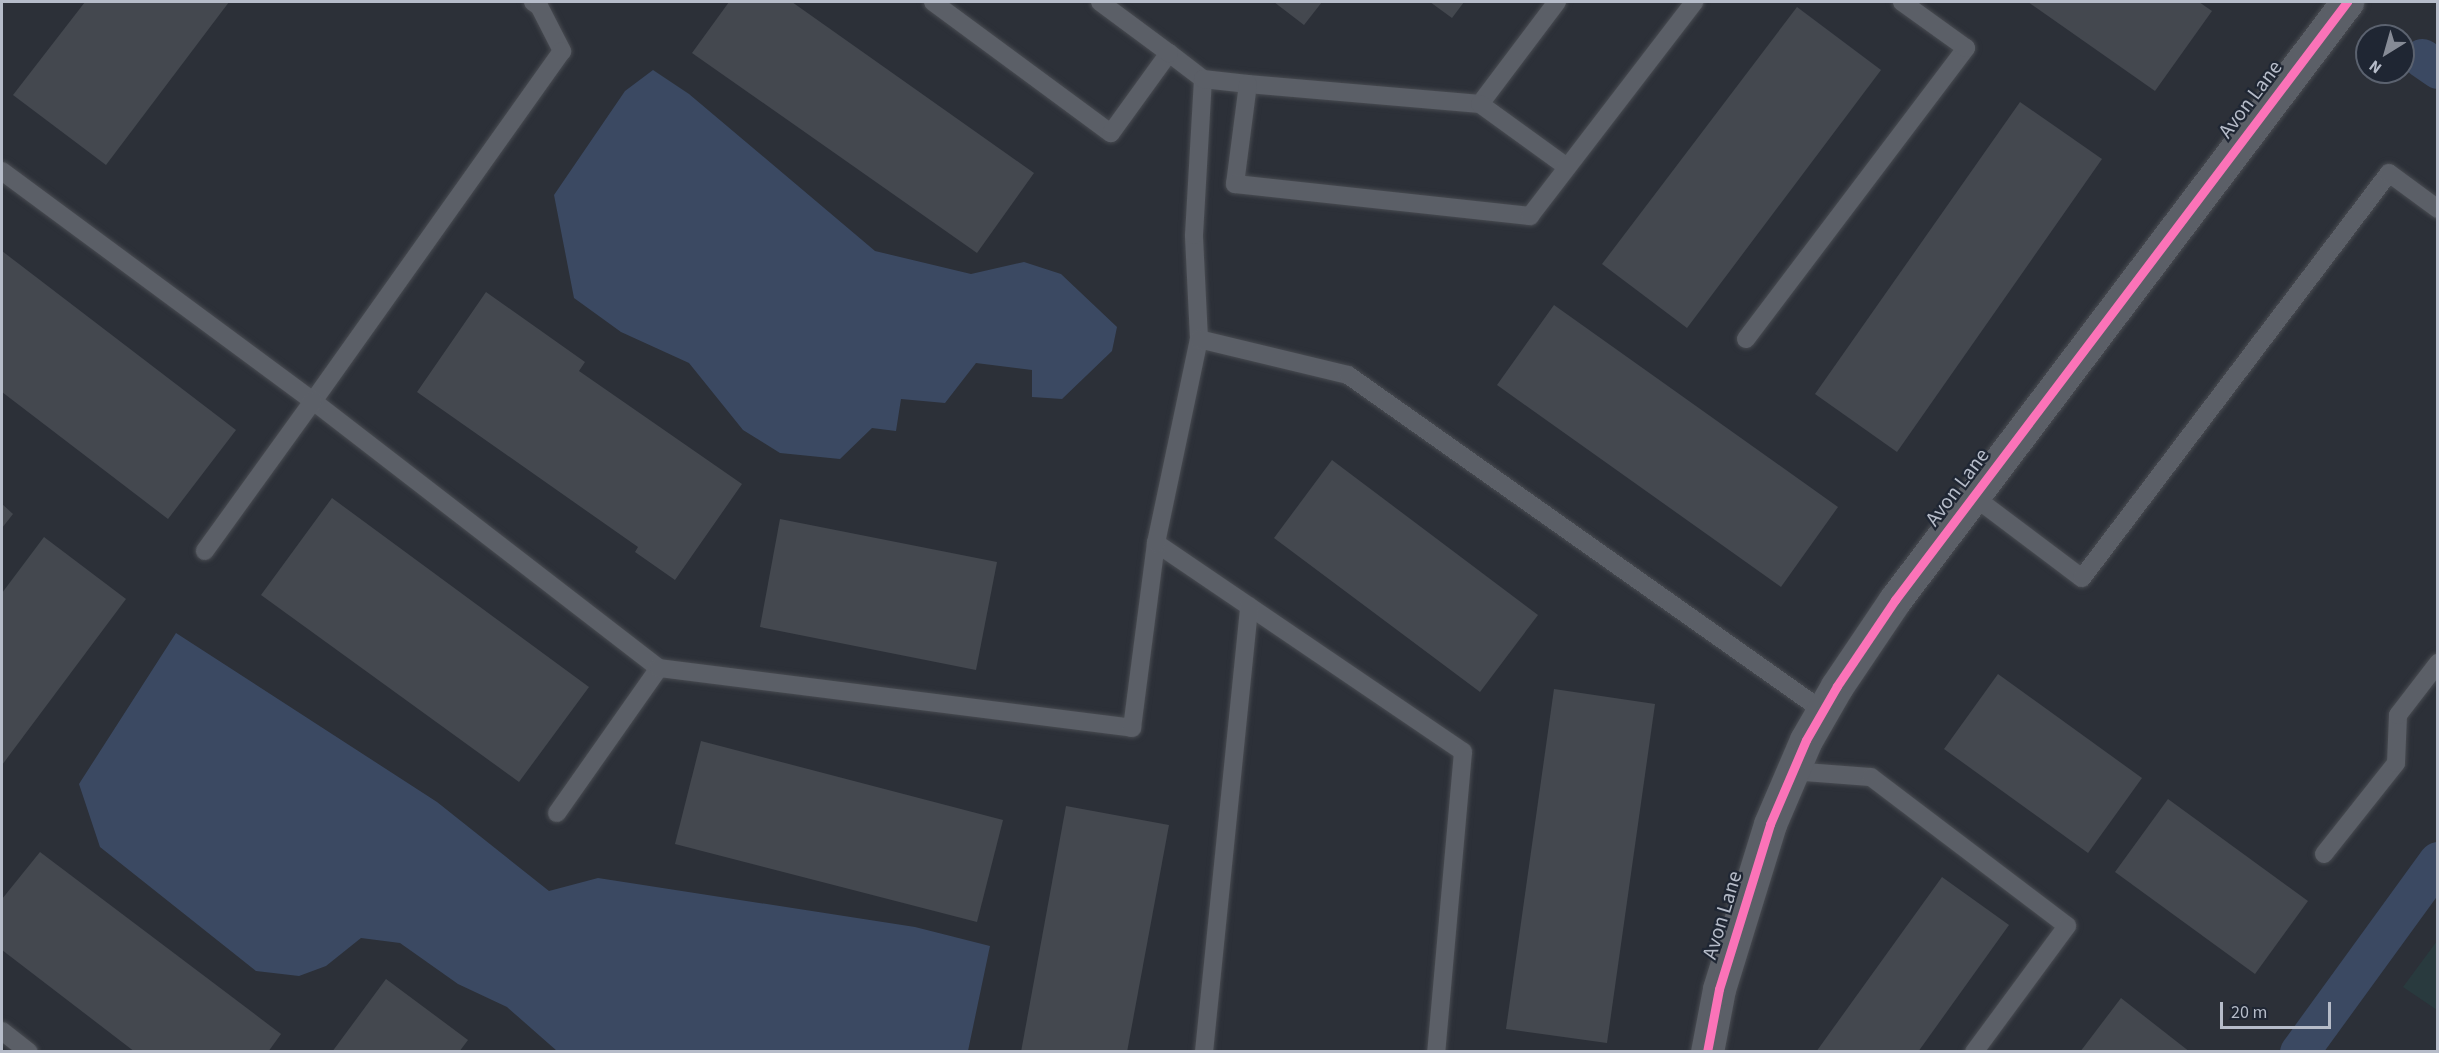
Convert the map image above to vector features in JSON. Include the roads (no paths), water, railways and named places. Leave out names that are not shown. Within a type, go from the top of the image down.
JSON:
[{"type":"street","name":"Avon Lane","points":[[1707,1052],[1735,935],[1770,824],[1791,771],[1823,711],[1895,600],[2347,2]]},
{"type":"lane","points":[[205,551],[562,51],[539,6],[533,2]]},
{"type":"lane","points":[[933,2],[1112,134],[1169,53]]},
{"type":"lane","points":[[1100,2],[1203,79],[1480,104],[1567,167]]},
{"type":"lane","points":[[1480,104],[1557,2]]},
{"type":"lane","points":[[1248,84],[1235,184],[1530,216],[1694,2]]},
{"type":"lane","points":[[1746,339],[1965,48],[1902,2]]},
{"type":"lane","points":[[2,171],[313,401],[658,668],[1132,728],[1155,543],[1199,339],[1194,235],[1203,79]]},
{"type":"lane","points":[[1973,496],[2082,578],[2389,173],[2438,209]]},
{"type":"lane","points":[[1199,339],[1348,375],[1823,711]]},
{"type":"lane","points":[[1155,543],[1463,752],[1436,1052]]},
{"type":"lane","points":[[1204,1052],[1249,606]]},
{"type":"lane","points":[[2324,854],[2396,763],[2398,715],[2438,663]]},
{"type":"lane","points":[[557,813],[658,668]]},
{"type":"lane","points":[[1791,771],[1871,777],[2067,926],[1974,1052]]},
{"type":"lane","points":[[2,1031],[29,1052]]},
{"type":"water","points":[[653,70],[689,94],[875,251],[971,274],[1024,262],[1061,274],[1117,327],[1112,351],[1062,399],[1032,397],[1032,370],[976,363],[945,403],[901,399],[896,431],[872,428],[840,459],[780,453],[743,430],[689,363],[621,332],[574,298],[554,195],[625,91]]},
{"type":"water","points":[[176,633],[437,802],[549,891],[598,878],[915,927],[990,946],[968,1051],[557,1051],[507,1007],[458,984],[400,943],[361,938],[326,966],[299,976],[256,971],[100,847],[79,784]]},
{"type":"waterway","points":[[2422,58],[2438,69]]},
{"type":"waterway","points":[[2299,1052],[2438,861]]}]
